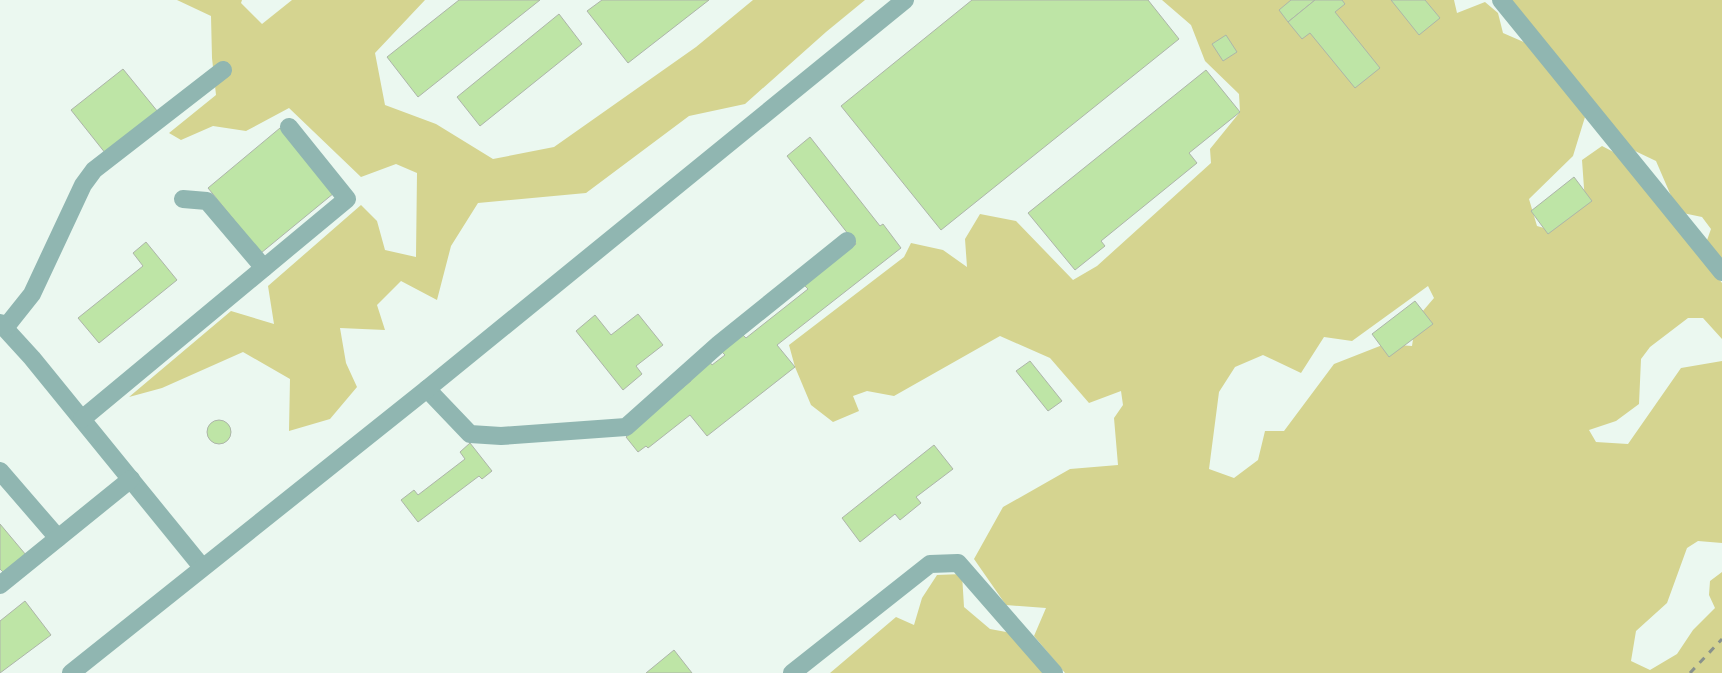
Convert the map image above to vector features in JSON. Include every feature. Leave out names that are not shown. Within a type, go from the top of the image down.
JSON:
[{"type":"lane","points":[[71,673],[427,389],[904,0]]},
{"type":"lane","points":[[1501,0],[1722,272]]},
{"type":"lane","points":[[202,567],[32,358],[2,326],[32,294],[83,185],[94,170],[223,70]]},
{"type":"lane","points":[[82,419],[347,198],[289,127]]},
{"type":"lane","points":[[183,199],[208,201],[264,268]]},
{"type":"lane","points":[[427,389],[470,434],[501,436],[626,427],[719,344],[847,241]]},
{"type":"lane","points":[[0,471],[58,538]]},
{"type":"lane","points":[[0,586],[130,479]]},
{"type":"lane","points":[[792,673],[930,564],[958,563],[1054,673]]},
{"type":"shaded area","points":[[177,0],[242,0],[241,3],[262,24],[292,0],[425,0],[375,53],[385,105],[436,124],[493,159],[554,147],[696,47],[753,0],[865,0],[826,32],[745,104],[689,116],[586,193],[478,203],[451,246],[437,300],[401,281],[377,305],[385,330],[340,328],[346,363],[357,387],[330,419],[289,431],[290,379],[243,352],[162,388],[129,397],[231,311],[274,324],[268,286],[361,205],[377,221],[385,250],[416,257],[417,173],[396,164],[361,177],[289,108],[246,131],[213,126],[181,140],[169,133],[216,95],[212,58],[211,16]]},
{"type":"shaded area","points":[[1162,0],[1454,0],[1457,13],[1485,2],[1498,13],[1503,33],[1533,46],[1585,117],[1573,156],[1529,199],[1537,226],[1551,230],[1585,202],[1582,160],[1602,146],[1629,160],[1722,283],[1722,339],[1703,318],[1688,318],[1650,347],[1641,359],[1639,404],[1616,421],[1589,430],[1596,442],[1628,444],[1681,368],[1722,361],[1722,543],[1698,541],[1687,548],[1667,603],[1636,631],[1631,661],[1650,670],[1677,654],[1693,630],[1715,608],[1709,595],[1710,581],[1722,572],[1722,673],[1065,673],[1034,636],[1046,608],[1006,605],[974,559],[1003,507],[1070,469],[1118,465],[1114,418],[1123,405],[1121,391],[1089,403],[1050,358],[1000,336],[894,396],[867,391],[853,396],[859,411],[833,422],[811,405],[795,367],[789,345],[904,257],[911,243],[943,250],[967,267],[965,239],[980,214],[1016,221],[1073,280],[1097,266],[1211,163],[1210,149],[1240,112],[1239,94],[1205,61],[1191,25]],"holes":[[[1428,286],[1434,298],[1416,319],[1412,346],[1385,344],[1334,364],[1284,431],[1265,431],[1258,460],[1234,478],[1209,469],[1219,392],[1235,367],[1263,355],[1301,373],[1324,337],[1352,341]]]},
{"type":"shaded area","points":[[1505,0],[1722,0],[1722,264],[1706,243],[1711,229],[1702,217],[1678,212],[1656,161],[1612,140]]},
{"type":"shaded area","points":[[962,574],[964,607],[990,629],[1017,634],[1047,673],[830,673],[896,617],[914,625],[922,598],[937,575]]},
{"type":"building","points":[[459,0],[540,0],[418,97],[387,57]]},
{"type":"building","points":[[602,0],[709,0],[628,63],[587,11]]},
{"type":"building","points":[[972,0],[1148,0],[1179,39],[941,230],[841,106]]},
{"type":"building","points":[[1291,0],[1315,0],[1288,22],[1279,10]]},
{"type":"building","points":[[1315,0],[1342,0],[1345,4],[1335,12],[1380,68],[1355,88],[1310,33],[1302,39],[1288,22]]},
{"type":"building","points":[[1391,0],[1425,0],[1440,18],[1419,35]]},
{"type":"building","points":[[559,14],[582,44],[480,126],[457,97]]},
{"type":"building","points":[[1226,35],[1237,52],[1223,61],[1212,44]]},
{"type":"building","points":[[123,69],[158,112],[106,154],[71,110]]},
{"type":"building","points":[[1206,70],[1240,112],[1189,153],[1197,163],[1101,241],[1105,246],[1075,270],[1028,213]]},
{"type":"building","points":[[280,128],[334,193],[261,253],[208,188]]},
{"type":"building","points":[[810,137],[880,226],[883,224],[901,248],[777,345],[795,367],[707,436],[690,415],[648,448],[646,446],[638,452],[626,437],[634,431],[632,428],[691,381],[688,377],[709,361],[712,365],[725,355],[721,351],[742,334],[746,338],[808,289],[804,285],[856,244],[787,156]]},
{"type":"building","points":[[1574,177],[1592,201],[1548,234],[1531,211]]},
{"type":"building","points":[[146,242],[177,280],[99,343],[78,318],[143,266],[133,253]]},
{"type":"building","points":[[1415,301],[1433,324],[1389,357],[1372,334]]},
{"type":"building","points":[[638,314],[663,345],[636,366],[642,374],[623,390],[576,331],[595,315],[611,335]]},
{"type":"building","points":[[1030,361],[1062,401],[1048,411],[1016,371]]},
{"type":"building","points":[[219,420],[224,421],[230,427],[230,437],[224,443],[219,444],[214,443],[208,437],[207,432],[208,427],[214,421]]},
{"type":"building","points":[[470,443],[492,471],[482,479],[479,476],[418,522],[401,500],[414,490],[418,495],[465,459],[460,452]]},
{"type":"building","points":[[934,445],[953,469],[916,497],[921,503],[900,520],[895,514],[860,542],[842,518]]},
{"type":"building","points":[[0,524],[26,555],[4,573],[0,569]]},
{"type":"building","points":[[25,601],[51,635],[0,673],[0,621]]},
{"type":"building","points":[[674,650],[692,673],[646,673]]},
{"type":"railway","points":[[1690,673],[1722,639]]}]
